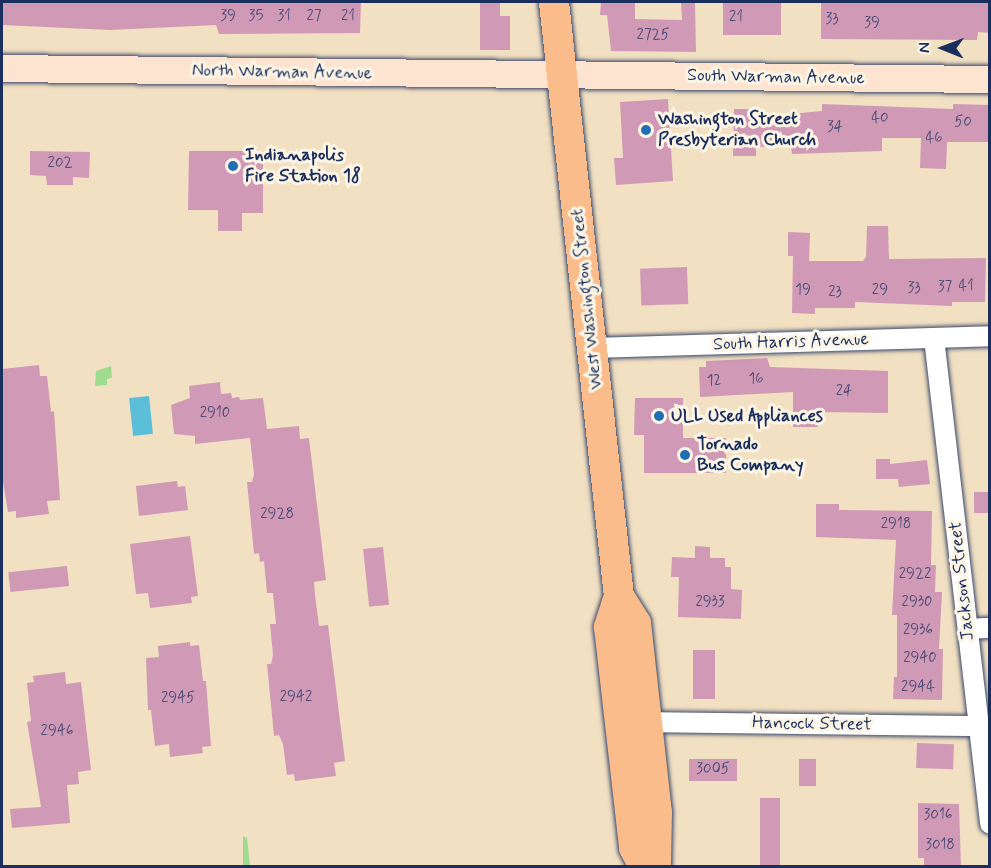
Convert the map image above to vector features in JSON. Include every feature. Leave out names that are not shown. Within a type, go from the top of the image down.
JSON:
[{"type":"main road","name":"West Washington Street","points":[[554,2],[619,596],[609,627],[634,848],[644,867]]},
{"type":"main road","name":"West Washington Street","points":[[619,596],[636,623],[659,843],[656,867]]},
{"type":"street","name":"North Warman Avenue","points":[[2,68],[562,74]]},
{"type":"street","name":"South Warman Avenue","points":[[562,74],[990,79]]},
{"type":"street","name":"South Harris Avenue","points":[[592,348],[990,336]]},
{"type":"street","name":"Jackson Street","points":[[934,338],[990,824]]},
{"type":"street","points":[[968,629],[990,628]]},
{"type":"street","name":"Hancock Street","points":[[646,722],[978,726]]},
{"type":"green space","points":[[111,366],[112,378],[107,379],[107,385],[95,386],[96,371]]},
{"type":"green space","points":[[243,836],[247,838],[250,866],[243,866]]},
{"type":"water","points":[[149,396],[153,434],[133,436],[129,398]]},
{"type":"building","points":[[2,2],[361,2],[360,33],[219,34],[216,25],[110,30],[2,25]]},
{"type":"building","points":[[480,2],[500,2],[500,16],[510,16],[510,50],[480,50]]},
{"type":"building","points":[[601,2],[635,2],[635,19],[682,20],[681,2],[695,2],[696,52],[611,51],[607,15],[600,15]]},
{"type":"building","points":[[723,2],[781,2],[781,35],[723,35]]},
{"type":"building","points":[[821,2],[990,2],[990,33],[978,32],[977,40],[821,39]]},
{"type":"building","name":"Washington Street Presbyterian Church","points":[[668,99],[673,181],[616,185],[614,158],[623,158],[620,102]]},
{"type":"building","points":[[822,104],[953,109],[953,104],[990,105],[990,142],[947,142],[946,169],[920,168],[921,138],[882,138],[882,151],[792,154],[791,146],[756,147],[756,156],[733,156],[734,109],[757,109],[757,115],[790,114],[822,111]]},
{"type":"building","points":[[30,151],[90,152],[89,178],[73,177],[73,185],[47,185],[46,176],[30,175]]},
{"type":"building","points":[[189,151],[263,151],[263,213],[242,213],[242,231],[218,231],[218,210],[188,210]]},
{"type":"building","points":[[867,226],[888,226],[889,259],[986,258],[985,302],[952,302],[952,306],[855,302],[855,308],[815,308],[815,314],[792,313],[793,256],[788,256],[788,232],[810,233],[809,261],[863,261],[866,257]]},
{"type":"building","points":[[687,267],[688,304],[641,306],[640,269]]},
{"type":"building","points":[[767,358],[770,367],[888,371],[888,413],[818,412],[818,427],[793,427],[793,392],[700,397],[699,367],[706,367],[706,361]]},
{"type":"building","points":[[39,365],[40,376],[47,376],[51,412],[54,411],[60,500],[47,501],[49,514],[16,518],[16,511],[8,512],[2,476],[2,369]]},
{"type":"building","points":[[220,382],[221,394],[231,393],[232,398],[239,397],[240,400],[263,398],[267,429],[299,426],[300,439],[309,438],[326,580],[314,582],[315,595],[319,626],[328,625],[345,761],[334,763],[336,776],[295,781],[294,774],[287,775],[283,744],[279,735],[274,736],[267,664],[271,664],[273,655],[270,624],[276,624],[273,593],[267,593],[264,561],[260,562],[259,553],[254,554],[247,482],[252,482],[254,474],[250,438],[195,444],[195,436],[174,434],[171,405],[190,398],[189,386]]},
{"type":"building","name":"Tornado Bus Company","points":[[635,398],[683,398],[683,438],[726,438],[726,473],[644,473],[644,435],[634,435]]},
{"type":"building","points":[[876,459],[890,459],[890,464],[927,460],[930,484],[899,487],[898,479],[876,479]]},
{"type":"building","points":[[177,481],[178,487],[185,486],[188,510],[139,516],[136,486]]},
{"type":"building","points":[[974,492],[990,492],[990,513],[974,513]]},
{"type":"building","points":[[816,504],[839,504],[839,510],[932,511],[931,565],[936,565],[935,592],[942,592],[939,649],[943,649],[942,700],[893,699],[894,677],[897,677],[897,615],[892,615],[896,540],[816,537]]},
{"type":"building","points":[[190,536],[198,596],[191,597],[192,603],[150,608],[148,593],[136,594],[130,544]]},
{"type":"building","points":[[695,546],[710,547],[710,558],[725,558],[725,567],[731,567],[731,589],[742,590],[741,619],[678,617],[679,577],[671,577],[672,557],[695,558]]},
{"type":"building","points":[[383,547],[389,605],[369,607],[363,549]]},
{"type":"building","points":[[67,566],[69,586],[10,592],[8,572]]},
{"type":"building","points":[[190,642],[190,646],[199,645],[203,681],[206,681],[211,746],[202,747],[203,753],[170,757],[169,744],[155,746],[151,710],[148,710],[146,658],[159,657],[158,646]]},
{"type":"building","points":[[693,650],[715,650],[715,699],[693,699]]},
{"type":"building","points":[[65,672],[66,684],[81,682],[91,770],[78,772],[79,784],[67,785],[70,823],[12,828],[10,809],[41,807],[27,722],[31,721],[27,683],[34,682],[33,676]]},
{"type":"building","points":[[917,743],[954,744],[953,769],[916,768]]},
{"type":"building","points":[[689,759],[737,759],[737,781],[689,781]]},
{"type":"building","points":[[799,759],[816,759],[816,786],[799,786]]},
{"type":"building","points":[[760,798],[780,798],[780,866],[760,866]]},
{"type":"building","points":[[918,803],[959,804],[961,867],[924,867],[924,858],[918,858]]},
{"type":"place","name":"Washington Street Presbyterian Church","points":[[646,130]]},
{"type":"place","name":"Indianapolis Fire Station 18","points":[[233,166]]},
{"type":"place","name":"ULL Used Appliances","points":[[659,416]]},
{"type":"place","name":"Tornado Bus Company","points":[[685,455]]}]
